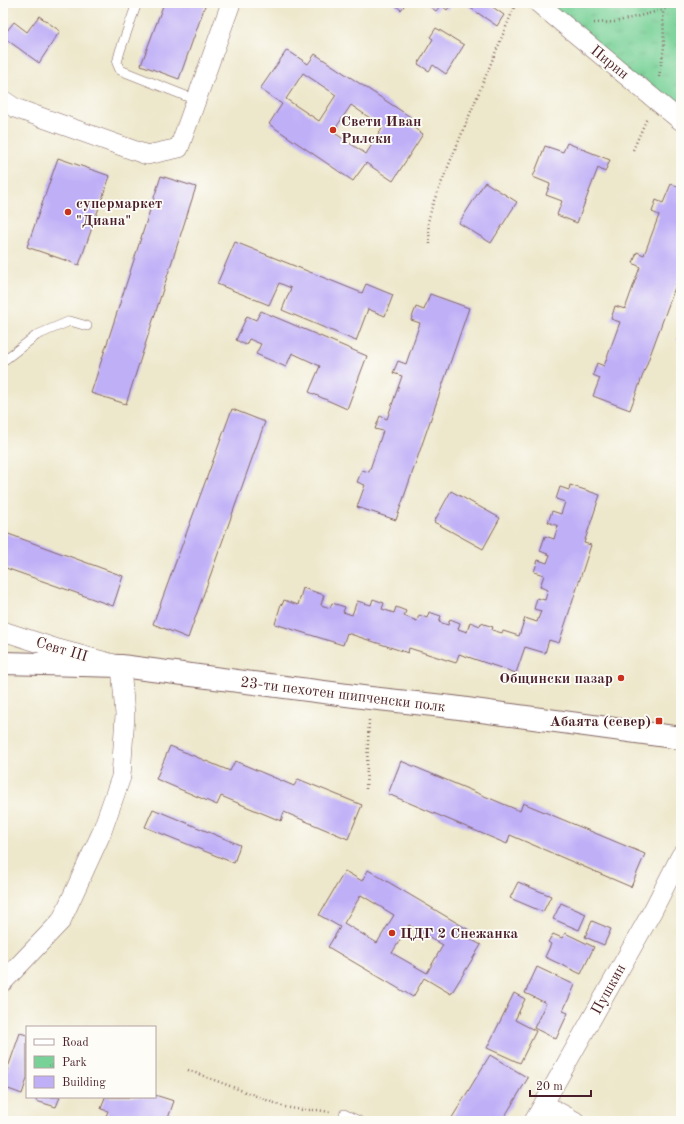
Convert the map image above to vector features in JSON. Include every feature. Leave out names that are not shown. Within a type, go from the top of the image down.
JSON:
[{"type":"main road","name":"23-ти пехотен шипченски полк","points":[[3,662],[122,666],[452,707],[681,738]]},
{"type":"street","points":[[3,100],[15,108],[147,155],[179,148],[231,3]]},
{"type":"street","name":"Пирин","points":[[538,3],[681,121]]},
{"type":"street","name":"Севт III","points":[[3,631],[58,649],[122,666]]},
{"type":"street","points":[[3,982],[61,921],[101,834],[121,777],[125,715],[122,666]]},
{"type":"street","name":"Пушкин","points":[[534,1121],[653,910],[681,856]]},
{"type":"street","points":[[544,1104],[575,1121]]},
{"type":"lane","points":[[137,3],[120,50],[117,63],[120,70],[196,100]]},
{"type":"lane","points":[[3,361],[37,335],[70,321],[87,326]]},
{"type":"lane","points":[[344,1114],[359,1121]]},
{"type":"path","points":[[430,244],[428,222],[433,203],[516,3]]},
{"type":"path","points":[[563,24],[615,22],[663,10],[678,3]]},
{"type":"path","points":[[366,789],[370,698]]},
{"type":"path","points":[[188,1070],[285,1107],[344,1114]]},
{"type":"green space","points":[[538,3],[681,3],[681,121]]},
{"type":"building","points":[[164,3],[206,3],[179,79],[141,65]]},
{"type":"building","points":[[393,3],[406,3],[401,10]]},
{"type":"building","points":[[425,3],[452,3],[447,10],[441,5],[436,11]]},
{"type":"building","points":[[471,3],[487,3],[504,15],[497,26],[469,7]]},
{"type":"building","points":[[39,16],[60,31],[39,63],[3,36],[14,22],[27,32]]},
{"type":"building","points":[[436,28],[464,45],[446,74],[433,65],[429,71],[418,64],[433,39],[430,37]]},
{"type":"building","points":[[287,50],[308,64],[315,54],[412,118],[408,124],[423,134],[393,181],[366,163],[353,181],[269,124],[282,104],[260,89]],"holes":[[[303,73],[336,95],[319,121],[286,99]],[[351,105],[383,127],[366,154],[333,132]]]},
{"type":"building","points":[[567,143],[610,160],[605,172],[598,168],[577,223],[557,215],[562,201],[546,195],[550,184],[533,177],[545,146],[563,152]]},
{"type":"building","name":"супермаркет \"Диана\"","points":[[58,158],[110,176],[79,265],[27,247]]},
{"type":"building","points":[[161,176],[196,187],[126,404],[91,393]]},
{"type":"building","points":[[485,182],[517,202],[491,243],[459,223]]},
{"type":"building","points":[[671,184],[681,187],[681,271],[630,410],[593,396],[600,378],[593,375],[597,363],[604,366],[620,322],[611,319],[615,306],[625,309],[640,267],[633,263],[637,252],[644,255],[659,215],[652,212],[656,200],[663,203]]},
{"type":"building","points":[[235,242],[362,293],[366,284],[393,295],[385,316],[368,309],[356,341],[282,310],[291,288],[279,283],[269,305],[217,284]]},
{"type":"building","points":[[430,294],[469,308],[396,520],[357,507],[365,485],[357,482],[362,470],[369,472],[383,431],[375,429],[380,416],[387,419],[402,376],[393,373],[398,361],[406,364],[420,323],[411,320],[416,307],[424,310]]},
{"type":"building","points":[[261,311],[367,356],[347,409],[309,392],[320,366],[292,353],[286,367],[256,354],[261,344],[249,339],[246,345],[236,340],[247,316],[256,320]]},
{"type":"building","points":[[681,329],[681,342],[677,340]]},
{"type":"building","points":[[232,409],[265,422],[188,638],[153,624]]},
{"type":"building","points":[[570,485],[600,495],[584,543],[591,545],[559,643],[549,640],[545,653],[525,647],[516,673],[459,654],[456,663],[409,648],[408,653],[347,633],[343,645],[275,624],[281,604],[282,605],[284,600],[298,605],[303,588],[324,595],[321,605],[330,608],[332,603],[345,607],[343,612],[352,615],[357,601],[371,605],[373,599],[384,603],[382,609],[394,613],[396,607],[406,611],[404,616],[417,621],[419,615],[427,618],[429,612],[441,616],[439,622],[448,625],[450,619],[460,623],[458,629],[467,632],[470,622],[480,626],[481,623],[493,627],[492,630],[502,633],[503,631],[519,636],[525,618],[537,622],[541,611],[534,609],[537,598],[545,600],[548,590],[540,587],[544,575],[534,572],[538,560],[547,563],[550,555],[540,551],[545,536],[554,539],[558,526],[548,522],[552,511],[561,514],[565,502],[556,499],[560,487],[569,490]]},
{"type":"building","points":[[451,491],[500,518],[483,549],[434,522]]},
{"type":"building","points":[[3,532],[123,576],[113,606],[3,567]]},
{"type":"building","points":[[170,746],[230,771],[235,761],[294,786],[298,779],[362,805],[348,839],[284,812],[281,821],[221,796],[217,805],[156,779]]},
{"type":"building","points":[[401,761],[520,811],[523,803],[645,854],[631,887],[510,835],[507,844],[388,794]]},
{"type":"building","points":[[153,809],[240,845],[234,863],[145,827]]},
{"type":"building","points":[[368,870],[469,930],[465,936],[481,945],[451,994],[424,978],[413,997],[328,947],[340,927],[319,915],[345,871],[362,881]],"holes":[[[361,895],[394,915],[377,943],[344,923]],[[409,925],[443,945],[427,973],[392,953]]]},
{"type":"building","points":[[518,882],[551,896],[543,912],[510,898]]},
{"type":"building","points":[[561,903],[586,914],[579,930],[553,919]]},
{"type":"building","points":[[592,921],[611,929],[604,945],[585,937]]},
{"type":"building","points":[[565,933],[594,947],[581,974],[545,957],[551,944],[548,942],[553,934],[562,938]]},
{"type":"building","points":[[537,967],[575,985],[563,1011],[568,1013],[556,1039],[534,1028],[546,1003],[525,993]]},
{"type":"building","points":[[514,993],[525,999],[515,1020],[536,1031],[520,1063],[487,1048]]},
{"type":"building","points":[[20,1033],[26,1035],[26,1082],[22,1094],[3,1087],[3,1082]]},
{"type":"building","points":[[490,1055],[528,1078],[502,1121],[450,1121]]},
{"type":"building","points":[[156,1095],[174,1101],[167,1121],[104,1121],[108,1111],[101,1109],[105,1098],[156,1098]]},
{"type":"building","points":[[37,1098],[60,1098],[56,1107],[36,1101]]},
{"type":"place","name":"Свети Иван Рилски","points":[[333,130]]},
{"type":"place","name":"супермаркет \"Диана\"","points":[[68,212]]},
{"type":"place","name":"Общински пазар","points":[[621,678]]},
{"type":"place","name":"Абаята (север)","points":[[659,721]]},
{"type":"place","name":"ЦДГ 2 Снежанка","points":[[392,933]]}]
